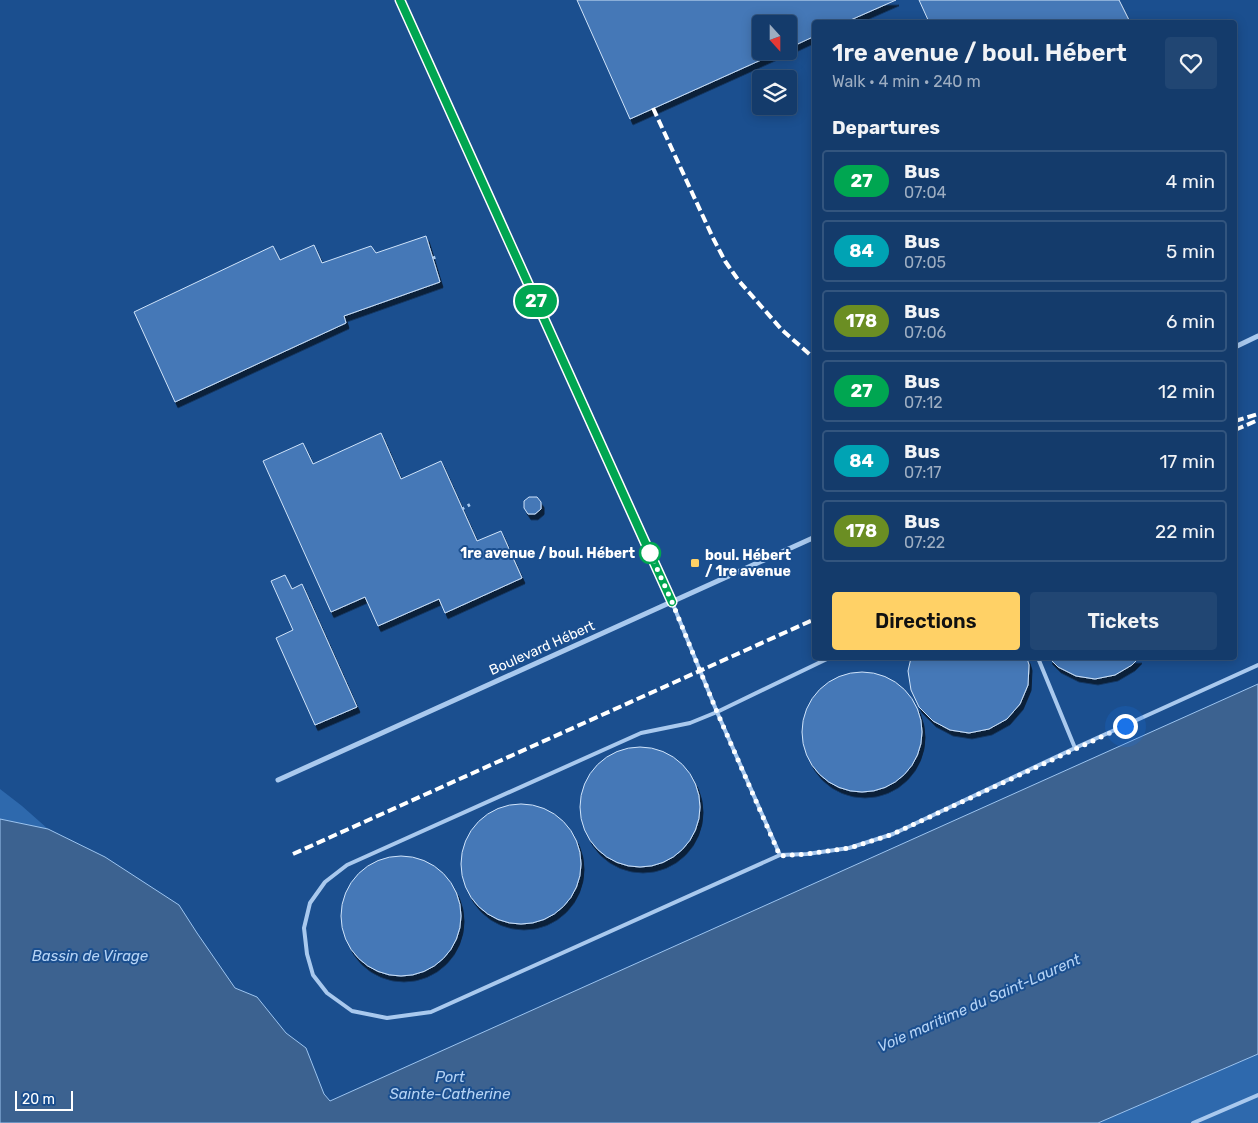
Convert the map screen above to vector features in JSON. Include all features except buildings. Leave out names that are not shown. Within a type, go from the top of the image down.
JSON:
[{"type":"street","points":[[400,0],[672,602]]},
{"type":"street","points":[[1237,346],[1258,336]]},
{"type":"street","name":"Boulevard Hébert","points":[[278,780],[812,538]]},
{"type":"lane","points":[[672,602],[717,712],[780,856]]},
{"type":"lane","points":[[826,660],[690,723],[641,733],[347,865],[325,882],[310,903],[304,928],[307,954],[313,975],[327,993],[352,1011],[387,1018],[431,1012],[780,856],[850,848],[893,834],[1075,748],[1258,665]]},
{"type":"lane","points":[[1039,660],[1075,748]]},
{"type":"lane","points":[[1193,1123],[1258,1095]]},
{"type":"path","points":[[462,509],[473,503]]},
{"type":"shaded area","points":[[0,789],[22,806],[48,829],[0,819]]},
{"type":"shaded area","points":[[1258,1054],[1258,1123],[1098,1123]]},
{"type":"water","points":[[1258,684],[1258,1054],[1098,1123],[0,1123],[0,819],[48,829],[105,857],[179,905],[235,988],[257,997],[286,1033],[306,1048],[324,1094],[330,1101]]},
{"type":"railway","points":[[653,108],[725,261],[739,281],[782,330],[812,356]]},
{"type":"railway","points":[[1237,420],[1258,414]]},
{"type":"railway","points":[[1237,429],[1258,420]]},
{"type":"railway","points":[[293,854],[812,620]]},
{"type":"bus line","name":"27","points":[[400,0],[672,602]]},
{"type":"place","name":"1re avenue / boul. Hébert","points":[[650,553]]},
{"type":"place","name":"boul. Hébert / 1re avenue","points":[[695,563]]},
{"type":"route","points":[[650,553],[780,856],[850,848],[893,834],[1125,726]]},
{"type":"water label","name":"Bassin de Virage","points":[[90,956]]},
{"type":"water label","name":"Voie maritime du Saint-Laurent","points":[[979,1003]]},
{"type":"water label","name":"Port Sainte-Catherine","points":[[450,1086]]}]
